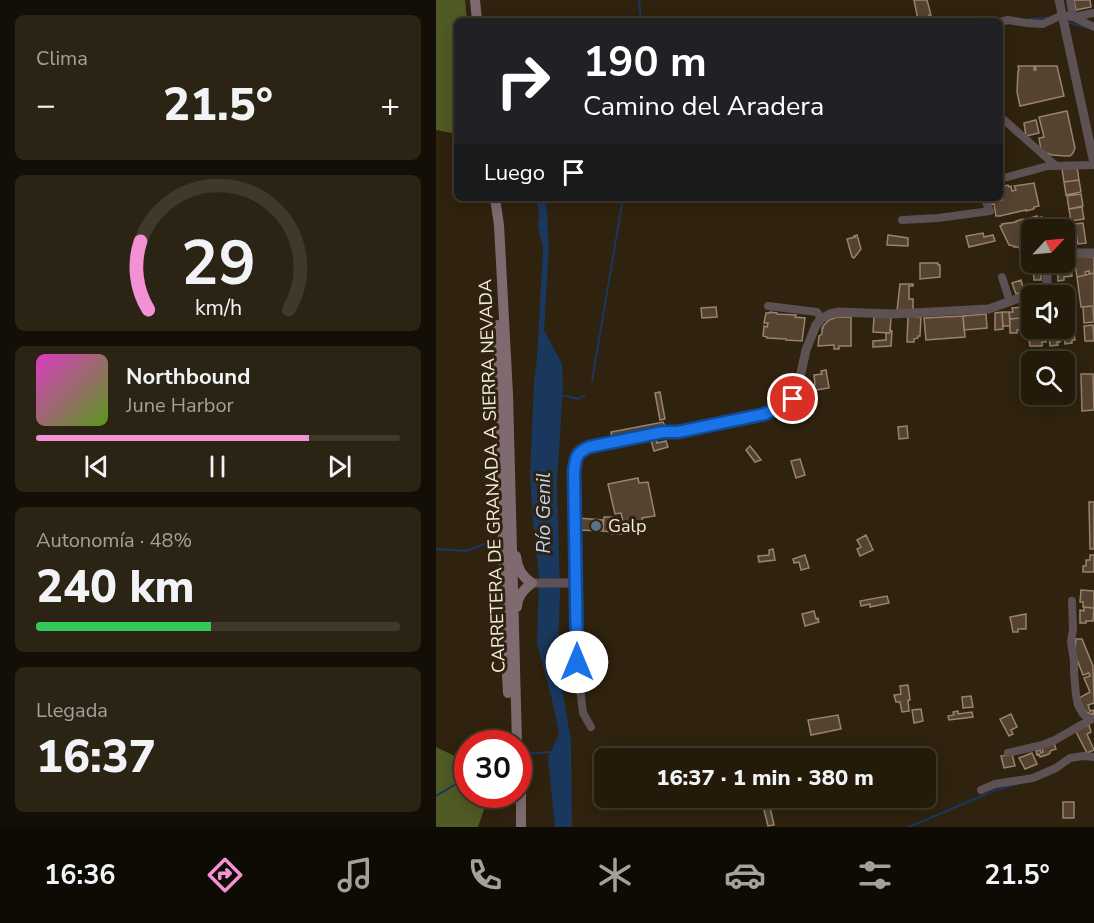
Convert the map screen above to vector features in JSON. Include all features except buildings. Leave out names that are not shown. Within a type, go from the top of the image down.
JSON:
[{"type":"main road","points":[[475,0],[477,18]]},
{"type":"main road","name":"CARRETERA DE GRANADA A SIERRA NEVADA","points":[[495,203],[505,640],[511,730]]},
{"type":"main road","name":"CARRETERA DE GRANADA A SIERRA NEVADA","points":[[495,203],[499,225],[508,394],[517,730]]},
{"type":"main road","points":[[501,493],[505,508],[508,577],[512,583]]},
{"type":"main road","points":[[511,540],[520,571],[529,583]]},
{"type":"main road","points":[[505,640],[508,622],[507,587],[516,580],[529,583]]},
{"type":"main road","points":[[514,658],[517,642],[517,603],[529,583]]},
{"type":"main road","points":[[520,808],[521,827]]},
{"type":"street","points":[[1003,178],[1048,166],[1093,164],[1059,0]]},
{"type":"street","points":[[1070,0],[1073,17]]},
{"type":"street","points":[[1073,17],[1093,13]]},
{"type":"street","points":[[1003,21],[1043,24],[1062,15],[1073,17],[1093,27]]},
{"type":"street","points":[[1003,119],[1056,166]]},
{"type":"street","points":[[902,220],[990,211],[985,201]]},
{"type":"street","points":[[1075,253],[1093,253]]},
{"type":"street","points":[[1002,278],[1010,302]]},
{"type":"street","points":[[591,728],[583,713],[577,662],[573,583],[574,471],[576,458],[581,451],[589,447],[663,432],[678,432],[765,414],[784,405],[793,399],[797,391],[806,350],[816,325],[830,314],[839,312],[894,314],[989,309],[1021,299]]},
{"type":"street","points":[[768,306],[817,312],[822,319]]},
{"type":"street","points":[[529,583],[573,583]]},
{"type":"street","points":[[1072,601],[1071,642],[1076,695],[1083,714],[1092,719]]},
{"type":"street","points":[[1008,753],[1042,746],[1092,719]]},
{"type":"street","points":[[981,790],[995,784],[1033,778],[1056,768],[1070,758],[1093,757]]},
{"type":"green space","points":[[436,0],[465,0],[467,18],[454,18],[454,133],[436,130]]},
{"type":"green space","points":[[436,747],[454,756],[454,808],[485,808],[478,827],[436,827]]},
{"type":"water","name":"Río Genil","points":[[537,201],[546,201],[549,248],[544,330],[562,364],[563,385],[557,483],[560,591],[558,650],[571,741],[572,827],[555,827],[548,758],[559,734],[537,644],[539,575],[530,475],[543,249],[538,226]]},
{"type":"waterway","points":[[639,0],[641,18]]},
{"type":"waterway","points":[[1029,19],[1050,18]]},
{"type":"waterway","points":[[1067,22],[1085,27]]},
{"type":"waterway","points":[[592,381],[622,201]]},
{"type":"waterway","points":[[562,395],[578,399],[585,395]]},
{"type":"waterway","points":[[436,549],[466,551],[485,544]]},
{"type":"waterway","points":[[532,753],[551,752]]},
{"type":"waterway","points":[[909,827],[996,790],[1018,784]]},
{"type":"waterway","points":[[436,796],[454,785]]},
{"type":"place","name":"Galp","points":[[596,526]]},
{"type":"route","points":[[577,662],[574,471],[576,458],[581,451],[589,447],[663,432],[678,432],[765,414],[793,399]]}]
